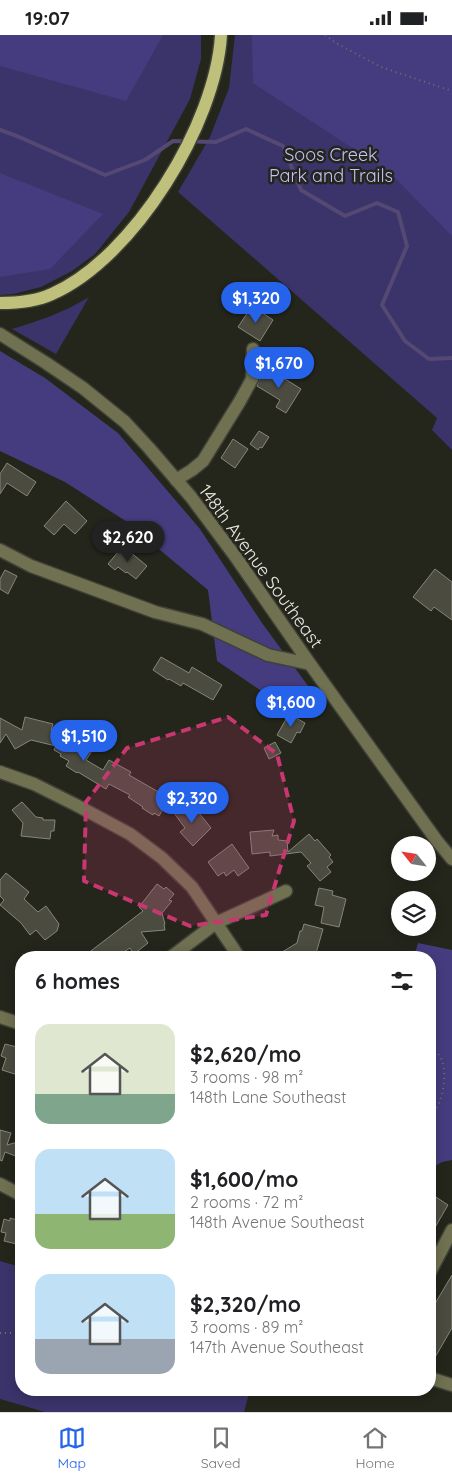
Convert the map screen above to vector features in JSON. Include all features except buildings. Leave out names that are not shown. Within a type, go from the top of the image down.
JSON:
[{"type":"main road","points":[[0,303],[12,303],[50,295],[80,279],[122,242],[148,209],[185,150],[196,127],[205,106],[214,75],[221,35]]},
{"type":"street","name":"148th Avenue Southeast","points":[[0,334],[83,388],[112,410],[138,435],[191,497],[235,556],[310,664],[437,841],[452,859]]},
{"type":"street","points":[[176,480],[202,461],[240,401],[252,379],[253,349]]},
{"type":"street","points":[[0,551],[31,566],[155,612],[202,624],[268,655],[310,664]]},
{"type":"street","points":[[0,772],[34,784],[130,834],[162,858],[192,887],[235,951]]},
{"type":"street","points":[[179,951],[216,923],[286,891]]},
{"type":"street","points":[[0,1017],[15,1022]]},
{"type":"street","points":[[0,1184],[15,1192]]},
{"type":"street","points":[[436,1261],[452,1230]]},
{"type":"street","points":[[436,1380],[452,1385]]},
{"type":"path","points":[[325,35],[336,43],[382,67],[452,91]]},
{"type":"path","points":[[436,1051],[441,1052]]},
{"type":"path","points":[[436,1108],[447,1089]]},
{"type":"path","points":[[0,1333],[15,1333]]},
{"type":"highlighted area","points":[[228,717],[277,754],[294,821],[266,915],[190,926],[84,881],[86,802],[127,748]]},
{"type":"green space","points":[[0,35],[201,35],[201,59],[190,99],[129,212],[95,254],[72,271],[41,287],[13,294],[0,295]]},
{"type":"green space","name":"Soos Creek Park and Trails","points":[[235,35],[445,35],[452,39],[452,450],[432,430],[437,418],[178,192],[210,137],[229,88]]},
{"type":"green space","points":[[89,297],[56,354],[12,329],[52,316]]},
{"type":"green space","points":[[0,1261],[15,1265],[15,1396],[248,1396],[244,1412],[45,1412],[0,1399]]},
{"type":"shaded area","points":[[0,35],[163,35],[126,101],[0,66]]},
{"type":"shaded area","points":[[252,35],[452,35],[452,236],[389,172],[253,83]]},
{"type":"shaded area","points":[[0,173],[103,214],[50,269],[0,277]]},
{"type":"shaded area","points":[[0,351],[45,378],[118,433],[200,529],[262,623],[314,694],[269,696],[217,661],[208,590],[124,520],[65,482],[0,451]]},
{"type":"shaded area","points":[[418,943],[452,950],[452,1160],[436,1166],[436,951],[416,951]]},
{"type":"waterway","points":[[0,130],[105,175],[145,160],[173,141],[216,142],[246,129],[283,146],[301,190],[345,216],[377,203],[398,212],[407,246],[382,305],[405,341],[429,359],[452,358]]}]
